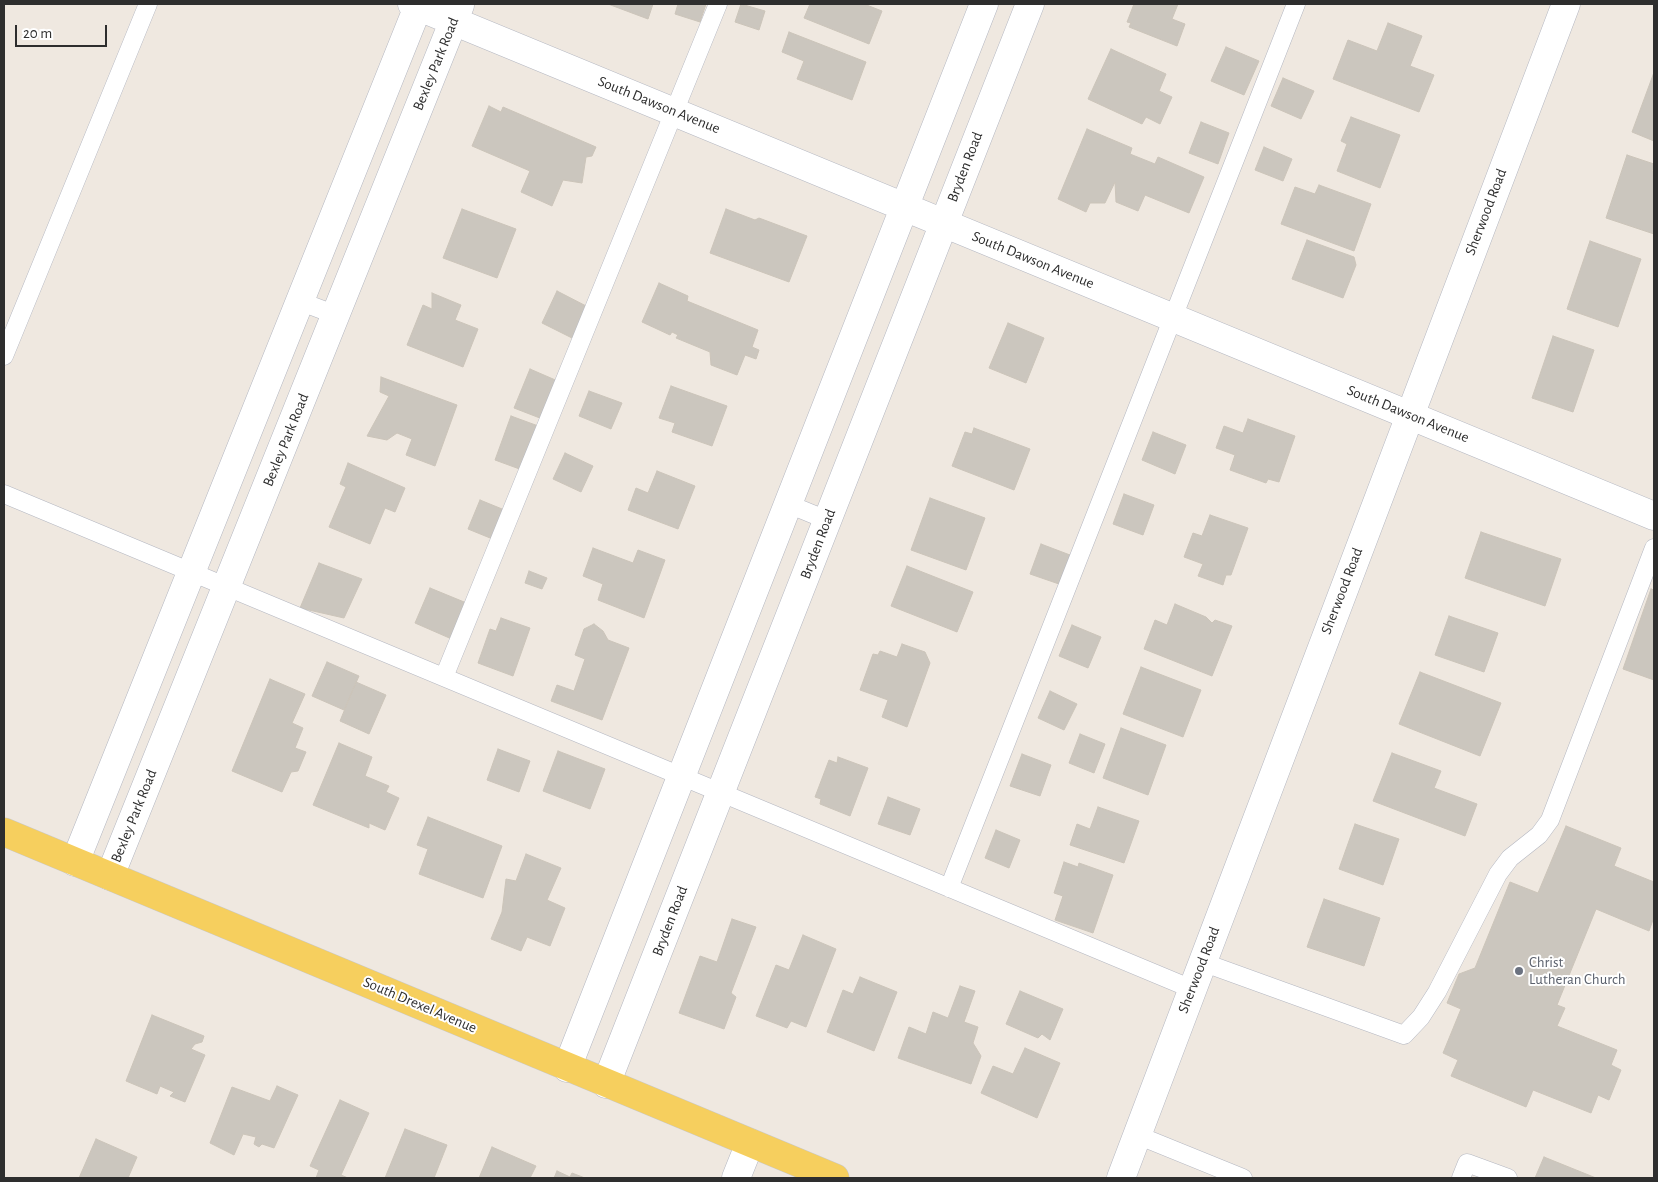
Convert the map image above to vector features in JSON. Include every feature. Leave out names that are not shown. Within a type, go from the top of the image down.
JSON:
[{"type":"main road","name":"South Drexel Avenue","points":[[4,832],[567,1068],[836,1178]]},
{"type":"street","name":"South Dawson Avenue","points":[[416,4],[457,12],[674,112],[1654,516]]},
{"type":"street","points":[[75,862],[416,4]]},
{"type":"street","points":[[567,1068],[984,4]]},
{"type":"street","name":"Bryden Road","points":[[606,1084],[1030,4]]},
{"type":"street","name":"Sherwood Road","points":[[1121,1178],[1566,4]]},
{"type":"street","name":"Bexley Park Road","points":[[110,876],[457,12]]},
{"type":"street","points":[[736,1178],[750,1143]]},
{"type":"lane","points":[[4,356],[148,4]]},
{"type":"lane","points":[[444,677],[718,4]]},
{"type":"lane","points":[[949,888],[1296,4]]},
{"type":"lane","points":[[299,301],[336,315]]},
{"type":"lane","points":[[4,494],[1192,989]]},
{"type":"lane","points":[[788,504],[827,520]]},
{"type":"lane","points":[[1202,962],[1404,1035],[1421,1018],[1437,992],[1498,874],[1510,858],[1539,835],[1550,820],[1654,548]]},
{"type":"lane","points":[[1137,1135],[1243,1178]]},
{"type":"lane","points":[[1461,1178],[1467,1163],[1508,1178]]},
{"type":"building","points":[[608,4],[653,4],[648,19]]},
{"type":"building","points":[[678,4],[706,4],[700,22],[675,14]]},
{"type":"building","points":[[741,4],[765,11],[759,30],[735,22]]},
{"type":"building","points":[[810,4],[864,4],[882,11],[869,44],[804,18]]},
{"type":"building","points":[[1134,4],[1178,4],[1172,19],[1185,24],[1177,46],[1129,27],[1131,23],[1127,22]]},
{"type":"building","points":[[1388,23],[1422,36],[1410,66],[1434,75],[1419,112],[1333,79],[1348,40],[1377,51]]},
{"type":"building","points":[[789,32],[866,62],[852,100],[797,79],[804,61],[782,52]]},
{"type":"building","points":[[1226,47],[1259,61],[1244,95],[1211,81]]},
{"type":"building","points":[[1111,49],[1166,74],[1159,91],[1172,97],[1160,124],[1146,117],[1142,124],[1088,99]]},
{"type":"building","points":[[1654,76],[1654,141],[1632,132]]},
{"type":"building","points":[[1283,78],[1314,91],[1301,119],[1271,106]]},
{"type":"building","points":[[489,106],[501,112],[503,107],[596,147],[592,156],[586,157],[582,183],[563,180],[552,206],[521,192],[530,171],[472,146]]},
{"type":"building","points":[[1351,117],[1400,135],[1380,188],[1337,171],[1347,144],[1341,141]]},
{"type":"building","points":[[1201,122],[1229,133],[1218,164],[1189,153]]},
{"type":"building","points":[[1087,129],[1132,148],[1130,154],[1155,164],[1158,157],[1204,177],[1189,213],[1145,195],[1138,211],[1116,202],[1115,182],[1105,203],[1090,203],[1086,212],[1058,199]]},
{"type":"building","points":[[1264,147],[1292,159],[1283,181],[1255,170]]},
{"type":"building","points":[[1627,155],[1654,164],[1652,171],[1654,172],[1654,234],[1606,218]]},
{"type":"building","points":[[1319,185],[1371,204],[1354,251],[1281,224],[1295,187],[1315,194]]},
{"type":"building","points":[[462,209],[516,229],[497,278],[443,258]]},
{"type":"building","points":[[726,209],[755,220],[759,218],[807,236],[789,282],[710,253]]},
{"type":"building","points":[[1307,240],[1354,257],[1356,265],[1343,298],[1292,279]]},
{"type":"building","points":[[1590,241],[1641,259],[1618,327],[1567,309]]},
{"type":"building","points":[[659,283],[688,296],[687,301],[758,330],[752,347],[759,350],[756,359],[745,355],[737,375],[711,365],[710,352],[676,338],[678,335],[672,332],[670,335],[642,322]]},
{"type":"building","points":[[557,291],[590,308],[574,339],[542,323]]},
{"type":"building","points":[[432,293],[461,305],[455,320],[478,329],[463,367],[407,345],[423,305],[432,309]]},
{"type":"building","points":[[1008,323],[1044,338],[1026,383],[989,368]]},
{"type":"building","points":[[1553,336],[1594,350],[1573,412],[1532,398]]},
{"type":"building","points":[[530,369],[560,382],[545,420],[514,408]]},
{"type":"building","points":[[381,377],[457,405],[435,466],[406,455],[412,439],[397,433],[387,440],[367,436],[389,396],[380,392]]},
{"type":"building","points":[[671,386],[727,406],[712,446],[672,432],[675,423],[659,418]]},
{"type":"building","points":[[589,391],[622,403],[611,429],[579,416]]},
{"type":"building","points":[[511,416],[541,427],[525,471],[495,460]]},
{"type":"building","points":[[1248,419],[1295,436],[1279,482],[1268,479],[1266,483],[1230,470],[1235,455],[1216,448],[1224,426],[1243,433]]},
{"type":"building","points":[[974,428],[1030,449],[1014,490],[952,466],[965,432],[972,434]]},
{"type":"building","points":[[1153,432],[1186,445],[1175,474],[1142,460]]},
{"type":"building","points":[[565,453],[593,466],[581,492],[553,479]]},
{"type":"building","points":[[348,463],[405,488],[395,512],[385,508],[370,544],[329,527],[346,487],[340,484]]},
{"type":"building","points":[[657,471],[695,486],[678,529],[628,510],[636,488],[648,493]]},
{"type":"building","points":[[1124,494],[1154,505],[1143,535],[1113,524]]},
{"type":"building","points":[[930,498],[985,518],[966,570],[911,550]]},
{"type":"building","points":[[480,500],[507,511],[495,540],[468,529]]},
{"type":"building","points":[[1210,515],[1248,528],[1231,575],[1226,575],[1223,585],[1198,576],[1203,564],[1184,557],[1193,533],[1202,536]]},
{"type":"building","points":[[1481,532],[1561,559],[1545,606],[1465,578]]},
{"type":"building","points":[[1041,544],[1070,555],[1059,584],[1030,574]]},
{"type":"building","points":[[593,548],[633,563],[638,550],[665,560],[644,618],[598,600],[603,584],[583,576]]},
{"type":"building","points":[[319,563],[362,579],[344,618],[300,608]]},
{"type":"building","points":[[907,566],[973,592],[957,632],[891,606]]},
{"type":"building","points":[[529,571],[547,578],[542,589],[525,583]]},
{"type":"building","points":[[430,588],[469,604],[454,640],[415,623]]},
{"type":"building","points":[[1651,589],[1654,590],[1654,680],[1623,669]]},
{"type":"building","points":[[1175,604],[1206,617],[1212,623],[1215,620],[1232,626],[1212,676],[1144,649],[1155,620],[1167,625]]},
{"type":"building","points":[[1449,616],[1498,633],[1484,672],[1435,655]]},
{"type":"building","points":[[501,618],[530,628],[513,676],[478,663],[490,629],[496,631]]},
{"type":"building","points":[[594,624],[603,631],[608,640],[629,648],[602,720],[551,701],[557,685],[574,691],[585,659],[575,655],[584,629]]},
{"type":"building","points":[[1072,625],[1101,637],[1088,668],[1059,656]]},
{"type":"building","points":[[902,644],[925,652],[930,663],[907,727],[882,717],[888,700],[860,690],[873,654],[878,655],[880,651],[897,657]]},
{"type":"building","points":[[327,662],[359,676],[344,710],[312,696]]},
{"type":"building","points":[[1141,667],[1201,690],[1183,737],[1123,714]]},
{"type":"building","points":[[1420,672],[1501,703],[1480,756],[1399,724]]},
{"type":"building","points":[[270,679],[305,694],[292,723],[303,728],[295,748],[306,752],[298,771],[291,772],[282,792],[232,771]]},
{"type":"building","points":[[356,682],[386,695],[369,734],[340,721]]},
{"type":"building","points":[[1050,691],[1077,704],[1064,730],[1038,718]]},
{"type":"building","points":[[1121,728],[1166,745],[1148,795],[1103,778]]},
{"type":"building","points":[[1080,734],[1105,744],[1094,773],[1069,763]]},
{"type":"building","points":[[339,743],[372,757],[365,776],[389,786],[386,792],[399,798],[385,830],[369,823],[369,828],[313,805]]},
{"type":"building","points":[[498,749],[530,761],[519,792],[487,780]]},
{"type":"building","points":[[558,751],[605,769],[590,809],[543,791]]},
{"type":"building","points":[[1392,753],[1441,771],[1434,788],[1477,804],[1465,836],[1373,801]]},
{"type":"building","points":[[1022,754],[1051,765],[1040,796],[1010,786]]},
{"type":"building","points":[[838,757],[868,768],[850,816],[820,804],[821,799],[815,797],[829,760],[837,763]]},
{"type":"building","points":[[888,797],[920,809],[910,835],[878,824]]},
{"type":"building","points":[[1098,807],[1139,821],[1124,863],[1070,845],[1077,824],[1090,829]]},
{"type":"building","points":[[428,817],[502,846],[483,898],[419,874],[428,849],[417,845]]},
{"type":"building","points":[[1355,824],[1399,839],[1383,885],[1339,869]]},
{"type":"building","name":"Christ Lutheran Church","points":[[1566,826],[1621,848],[1614,866],[1654,882],[1654,917],[1649,931],[1596,909],[1557,1005],[1565,1008],[1557,1026],[1617,1050],[1611,1065],[1621,1070],[1609,1100],[1598,1095],[1591,1113],[1533,1090],[1526,1107],[1451,1076],[1458,1060],[1443,1053],[1461,1009],[1447,1003],[1459,974],[1475,968],[1510,882],[1538,893]]},
{"type":"building","points":[[996,830],[1020,840],[1009,868],[985,858]]},
{"type":"building","points":[[526,854],[561,868],[547,900],[565,908],[550,946],[527,937],[521,951],[491,939],[502,912],[506,879],[516,881]]},
{"type":"building","points":[[1064,862],[1078,867],[1079,863],[1113,875],[1093,933],[1055,920],[1063,896],[1054,893]]},
{"type":"building","points":[[1324,899],[1380,918],[1364,966],[1307,947]]},
{"type":"building","points":[[732,919],[756,927],[731,993],[736,997],[724,1029],[679,1013],[700,956],[717,962]]},
{"type":"building","points":[[803,935],[836,949],[806,1027],[791,1021],[787,1028],[756,1016],[776,965],[789,970]]},
{"type":"building","points":[[860,977],[897,992],[874,1051],[827,1032],[843,990],[853,994]]},
{"type":"building","points":[[960,986],[975,991],[964,1022],[978,1027],[973,1043],[981,1056],[971,1084],[898,1058],[909,1027],[926,1034],[933,1012],[948,1018]]},
{"type":"building","points":[[1020,991],[1063,1009],[1050,1040],[1042,1034],[1038,1038],[1006,1024]]},
{"type":"building","points":[[152,1015],[204,1036],[202,1042],[195,1044],[191,1049],[205,1055],[185,1102],[170,1096],[174,1092],[160,1086],[157,1094],[126,1081]]},
{"type":"building","points":[[1025,1048],[1060,1063],[1037,1118],[981,1093],[993,1066],[1013,1074]]},
{"type":"building","points":[[277,1086],[298,1095],[274,1148],[262,1144],[259,1147],[254,1144],[256,1137],[243,1134],[234,1155],[210,1143],[232,1087],[270,1101]]},
{"type":"building","points":[[340,1100],[369,1113],[341,1175],[348,1178],[316,1178],[319,1170],[310,1166]]},
{"type":"building","points":[[405,1129],[447,1145],[434,1178],[385,1178]]},
{"type":"building","points":[[96,1139],[137,1157],[128,1178],[79,1178]]},
{"type":"building","points":[[492,1147],[536,1166],[530,1178],[479,1178]]},
{"type":"building","points":[[1544,1157],[1596,1178],[1535,1178]]},
{"type":"building","points":[[557,1171],[570,1177],[572,1173],[585,1178],[554,1178]]},
{"type":"place","name":"Christ Lutheran Church","points":[[1519,971]]}]
